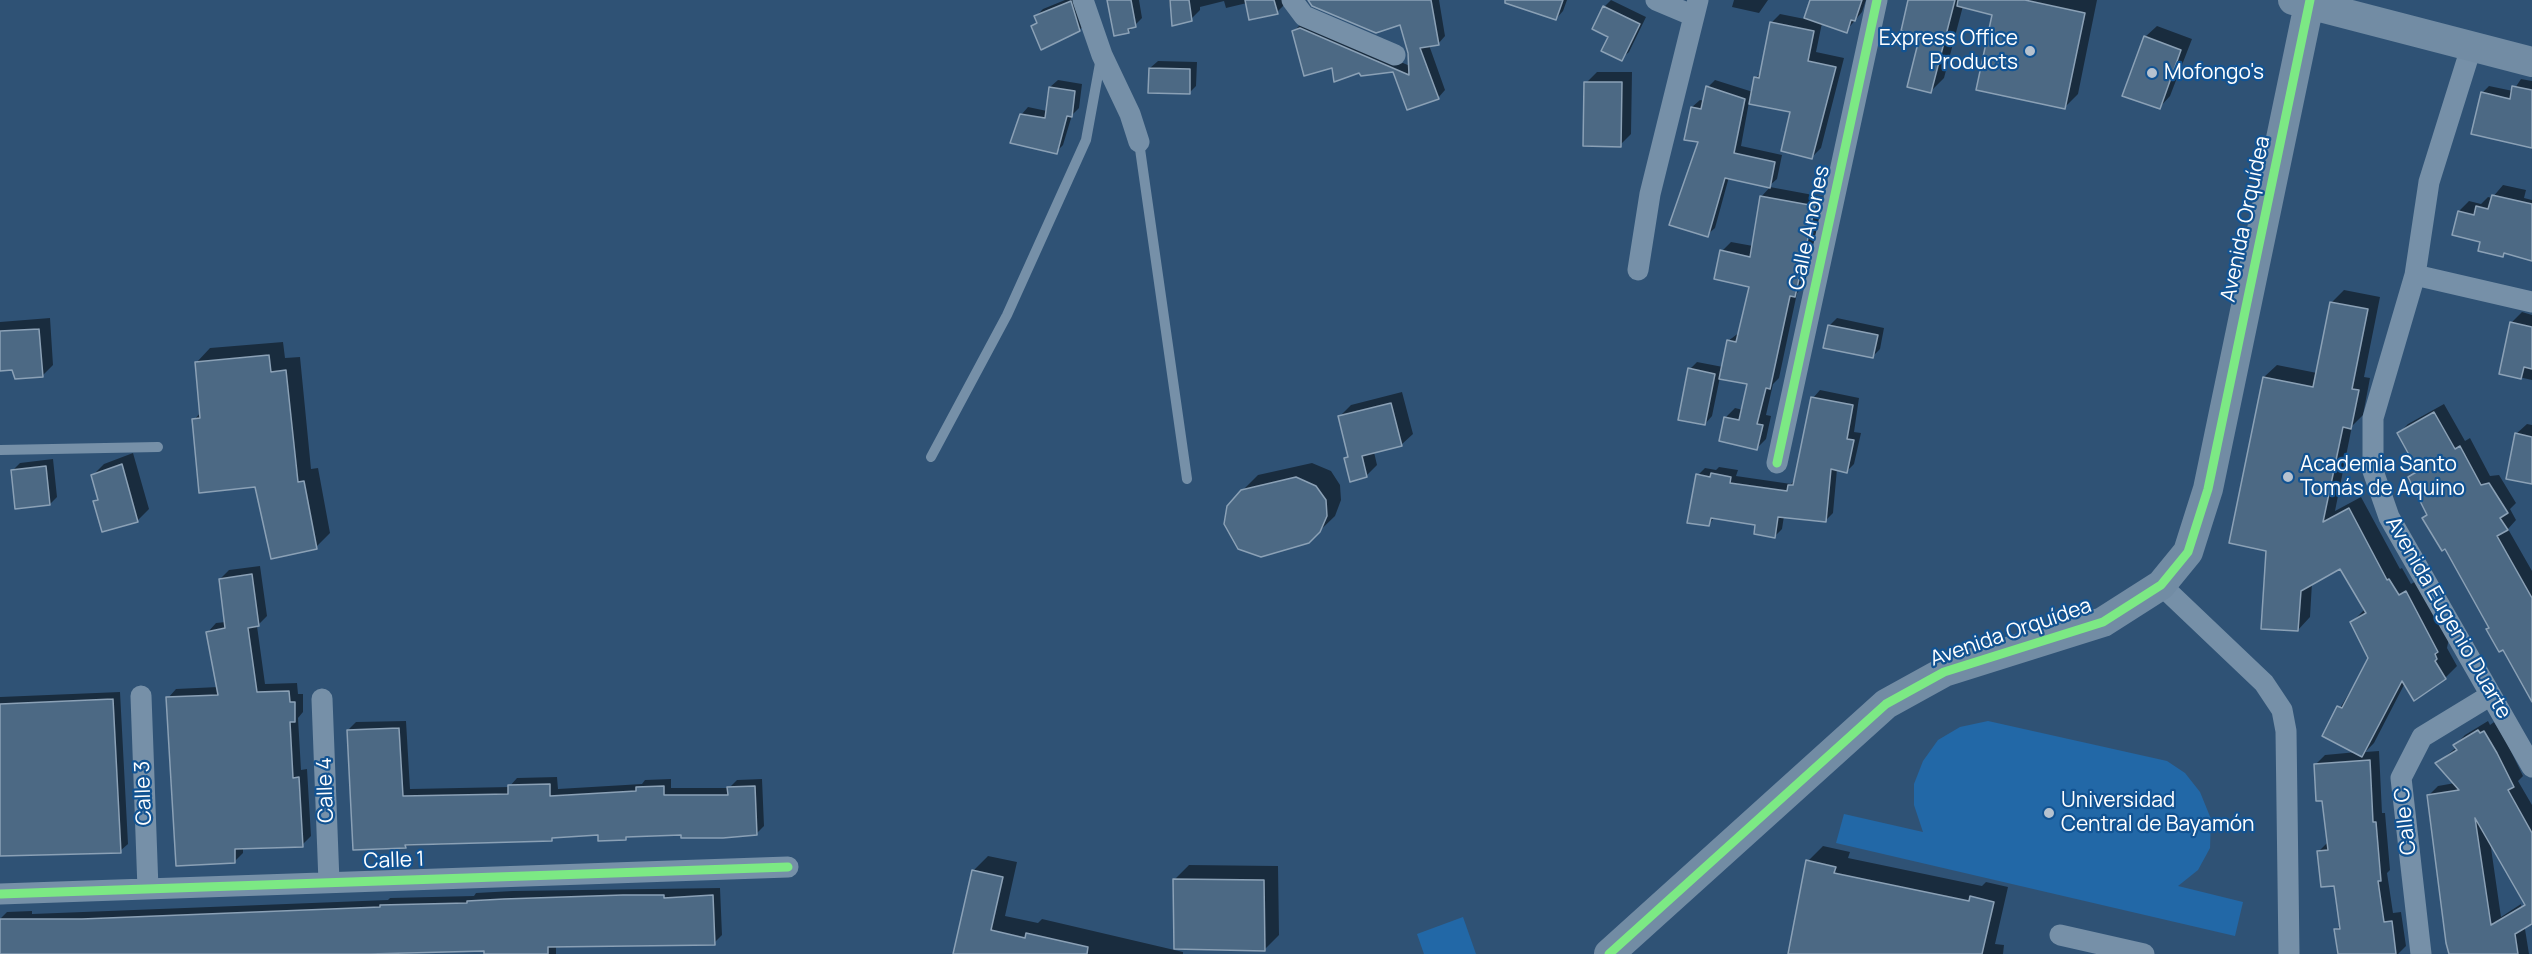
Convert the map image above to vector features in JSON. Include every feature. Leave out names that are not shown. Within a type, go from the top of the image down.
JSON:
[{"type":"street","points":[[1083,0],[1102,55],[1130,114],[1139,142]]},
{"type":"street","points":[[1292,0],[1304,16],[1395,55]]},
{"type":"street","points":[[1638,270],[1650,194],[1696,8],[1656,0]]},
{"type":"street","name":"Calle Anones","points":[[1778,463],[1877,0]]},
{"type":"street","points":[[2304,1],[2471,48],[2532,62]]},
{"type":"street","name":"Avenida Orquídea","points":[[1609,954],[1886,704],[1944,672],[2103,622],[2161,585],[2188,552],[2208,489],[2304,1]]},
{"type":"street","name":"Avenida Eugenio Duarte","points":[[2471,48],[2429,182],[2415,275],[2373,418],[2373,471],[2388,517],[2532,767]]},
{"type":"street","points":[[2415,275],[2532,302]]},
{"type":"street","points":[[2161,585],[2264,682],[2282,710],[2286,731],[2289,954]]},
{"type":"street","name":"Calle C","points":[[2421,954],[2400,778],[2422,737],[2491,695]]},
{"type":"street","name":"Calle 3","points":[[141,696],[148,889]]},
{"type":"street","name":"Calle 4","points":[[322,699],[329,882]]},
{"type":"street","name":"Calle 1","points":[[0,894],[788,867]]},
{"type":"street","points":[[2060,934],[2144,954]]},
{"type":"lane","points":[[931,457],[1007,315],[1086,140],[1102,55]]},
{"type":"lane","points":[[1139,142],[1187,479]]},
{"type":"lane","points":[[0,450],[158,447]]},
{"type":"shaded area","points":[[1988,721],[2167,761],[2185,773],[2200,792],[2211,819],[2210,848],[2198,870],[2178,886],[2243,902],[2235,936],[1836,843],[1844,814],[1923,832],[1914,805],[1914,784],[1923,761],[1938,740],[1960,727]]},
{"type":"shaded area","points":[[1463,917],[1476,954],[1424,954],[1417,934]]},
{"type":"building","points":[[1107,0],[1131,0],[1136,27],[1128,29],[1129,33],[1114,36]]},
{"type":"building","points":[[1170,0],[1189,0],[1192,21],[1172,26]]},
{"type":"building","points":[[1245,0],[1274,0],[1278,14],[1249,20]]},
{"type":"building","points":[[1308,0],[1431,0],[1439,45],[1420,48],[1439,99],[1407,110],[1393,72],[1361,76],[1359,73],[1334,82],[1332,68],[1304,76],[1292,31],[1300,28],[1409,75],[1408,53],[1400,25],[1376,33],[1312,6]]},
{"type":"building","points":[[1505,0],[1563,0],[1556,20],[1505,3]]},
{"type":"building","points":[[1810,0],[1862,0],[1855,21],[1851,20],[1847,33],[1804,18]]},
{"type":"building","points":[[1908,0],[1955,0],[1931,93],[1907,87],[1920,35],[1901,31]]},
{"type":"building","name":"Express Office Products","points":[[1958,0],[2025,0],[2085,13],[2065,109],[1976,90],[1992,15],[1957,6]]},
{"type":"building","points":[[1071,1],[1080,31],[1041,50],[1031,26],[1037,23],[1034,16]]},
{"type":"building","points":[[1603,6],[1640,24],[1622,61],[1601,51],[1608,37],[1592,29]]},
{"type":"building","points":[[1770,22],[1814,31],[1808,61],[1836,67],[1812,159],[1781,151],[1790,112],[1749,104],[1754,77],[1759,78]]},
{"type":"building","name":"Mofongo's","points":[[2144,36],[2181,50],[2160,109],[2122,96]]},
{"type":"building","points":[[1149,68],[1190,69],[1190,94],[1148,93]]},
{"type":"building","points":[[1584,82],[1622,82],[1621,147],[1583,146]]},
{"type":"building","points":[[1706,86],[1745,99],[1734,153],[1775,162],[1770,188],[1725,178],[1708,237],[1669,225],[1698,142],[1684,140],[1691,107],[1701,109]]},
{"type":"building","points":[[2512,86],[2532,90],[2532,148],[2471,134],[2481,92],[2510,99]]},
{"type":"building","points":[[1049,87],[1075,91],[1072,117],[1067,116],[1057,154],[1010,143],[1020,114],[1045,118]]},
{"type":"building","points":[[2492,195],[2532,204],[2532,261],[2504,253],[2503,257],[2478,251],[2480,242],[2452,235],[2458,211],[2474,215],[2476,206],[2488,209]]},
{"type":"building","points":[[1760,196],[1815,206],[1795,297],[1790,296],[1770,389],[1766,388],[1757,424],[1763,425],[1757,450],[1719,441],[1724,417],[1739,420],[1747,384],[1719,379],[1727,340],[1736,342],[1749,287],[1714,279],[1720,250],[1750,257]]},
{"type":"building","points":[[2330,302],[2368,309],[2352,389],[2359,390],[2351,429],[2343,427],[2323,522],[2349,508],[2387,580],[2389,579],[2399,595],[2406,591],[2438,652],[2435,654],[2437,659],[2435,661],[2446,679],[2414,701],[2402,681],[2362,757],[2322,736],[2337,706],[2342,708],[2368,658],[2350,622],[2366,613],[2340,569],[2301,591],[2298,631],[2261,629],[2266,551],[2229,543],[2263,377],[2313,387]]},
{"type":"building","points":[[2510,322],[2532,327],[2532,369],[2524,367],[2521,379],[2499,374]]},
{"type":"building","points":[[1828,325],[1878,335],[1873,358],[1823,348]]},
{"type":"building","points":[[39,329],[43,377],[15,379],[12,370],[0,371],[0,331]]},
{"type":"building","points":[[269,355],[271,372],[286,370],[298,482],[304,481],[317,549],[271,559],[255,487],[199,493],[192,419],[200,418],[195,362]]},
{"type":"building","points":[[1688,368],[1715,374],[1705,425],[1678,420]]},
{"type":"building","points":[[1811,397],[1853,405],[1847,439],[1854,440],[1847,473],[1831,469],[1826,522],[1778,517],[1775,538],[1754,534],[1755,525],[1711,518],[1709,526],[1687,523],[1696,474],[1710,477],[1711,473],[1731,477],[1730,483],[1787,491],[1788,485],[1793,485]]},
{"type":"building","points":[[1391,403],[1402,446],[1362,456],[1367,477],[1350,482],[1344,458],[1348,457],[1338,416]]},
{"type":"building","points":[[2434,412],[2455,449],[2460,446],[2481,485],[2489,483],[2508,513],[2500,518],[2508,530],[2497,536],[2532,598],[2532,702],[2503,650],[2499,652],[2486,629],[2489,628],[2445,549],[2442,551],[2422,518],[2427,515],[2408,477],[2418,471],[2397,433]]},
{"type":"building","points":[[2515,433],[2532,437],[2532,484],[2506,479]]},
{"type":"building","points":[[122,464],[138,522],[102,532],[93,501],[98,500],[91,475]]},
{"type":"building","points":[[46,466],[50,505],[15,509],[11,470]]},
{"type":"building","points":[[1296,477],[1316,486],[1326,500],[1327,516],[1320,532],[1309,543],[1261,557],[1238,549],[1224,524],[1227,506],[1241,490]]},
{"type":"building","points":[[252,574],[259,626],[248,628],[257,692],[289,691],[290,702],[295,702],[295,722],[290,722],[293,778],[299,777],[303,847],[235,849],[235,863],[176,866],[166,697],[218,695],[206,632],[225,628],[219,579]]},
{"type":"building","points":[[113,699],[121,853],[0,856],[0,704]]},
{"type":"building","points":[[399,728],[403,796],[508,794],[508,785],[550,784],[550,796],[636,791],[636,787],[664,786],[664,795],[728,795],[727,787],[755,786],[757,835],[723,838],[681,838],[681,835],[626,837],[626,840],[598,841],[598,835],[552,838],[552,841],[405,845],[406,848],[353,850],[347,730]]},
{"type":"building","points":[[2478,730],[2480,733],[2484,731],[2514,787],[2508,790],[2532,833],[2532,924],[2515,934],[2518,954],[2449,954],[2427,795],[2459,790],[2435,763],[2457,750],[2453,745]],"holes":[[[2475,818],[2525,905],[2491,925]]]},
{"type":"building","points":[[2370,760],[2373,822],[2376,822],[2381,881],[2378,881],[2384,922],[2392,921],[2396,954],[2338,954],[2334,929],[2340,929],[2334,886],[2321,887],[2317,851],[2328,850],[2322,801],[2316,801],[2314,764]]},
{"type":"building","points":[[1806,860],[1836,867],[1834,873],[1969,901],[1970,896],[1994,902],[1982,954],[1788,954]]},
{"type":"building","points":[[972,870],[1003,877],[991,930],[1025,938],[1026,933],[1088,947],[1087,954],[953,954]]},
{"type":"building","points":[[1173,879],[1264,880],[1265,951],[1174,949]]},
{"type":"building","points":[[664,895],[664,898],[713,895],[715,945],[548,947],[548,954],[484,954],[484,951],[369,954],[0,954],[0,919],[82,919]]},
{"type":"cycle path","points":[[1777,463],[1877,0]]},
{"type":"cycle path","points":[[1609,954],[1886,704],[1944,672],[2103,622],[2161,585],[2188,552],[2208,489],[2310,0]]},
{"type":"cycle path","points":[[0,894],[788,867]]},
{"type":"place","name":"Express Office Products","points":[[2030,51]]},
{"type":"place","name":"Mofongo's","points":[[2152,73]]},
{"type":"place","name":"Academia Santo Tomás de Aquino","points":[[2288,477]]},
{"type":"place","name":"Universidad Central de Bayamón","points":[[2049,813]]}]
